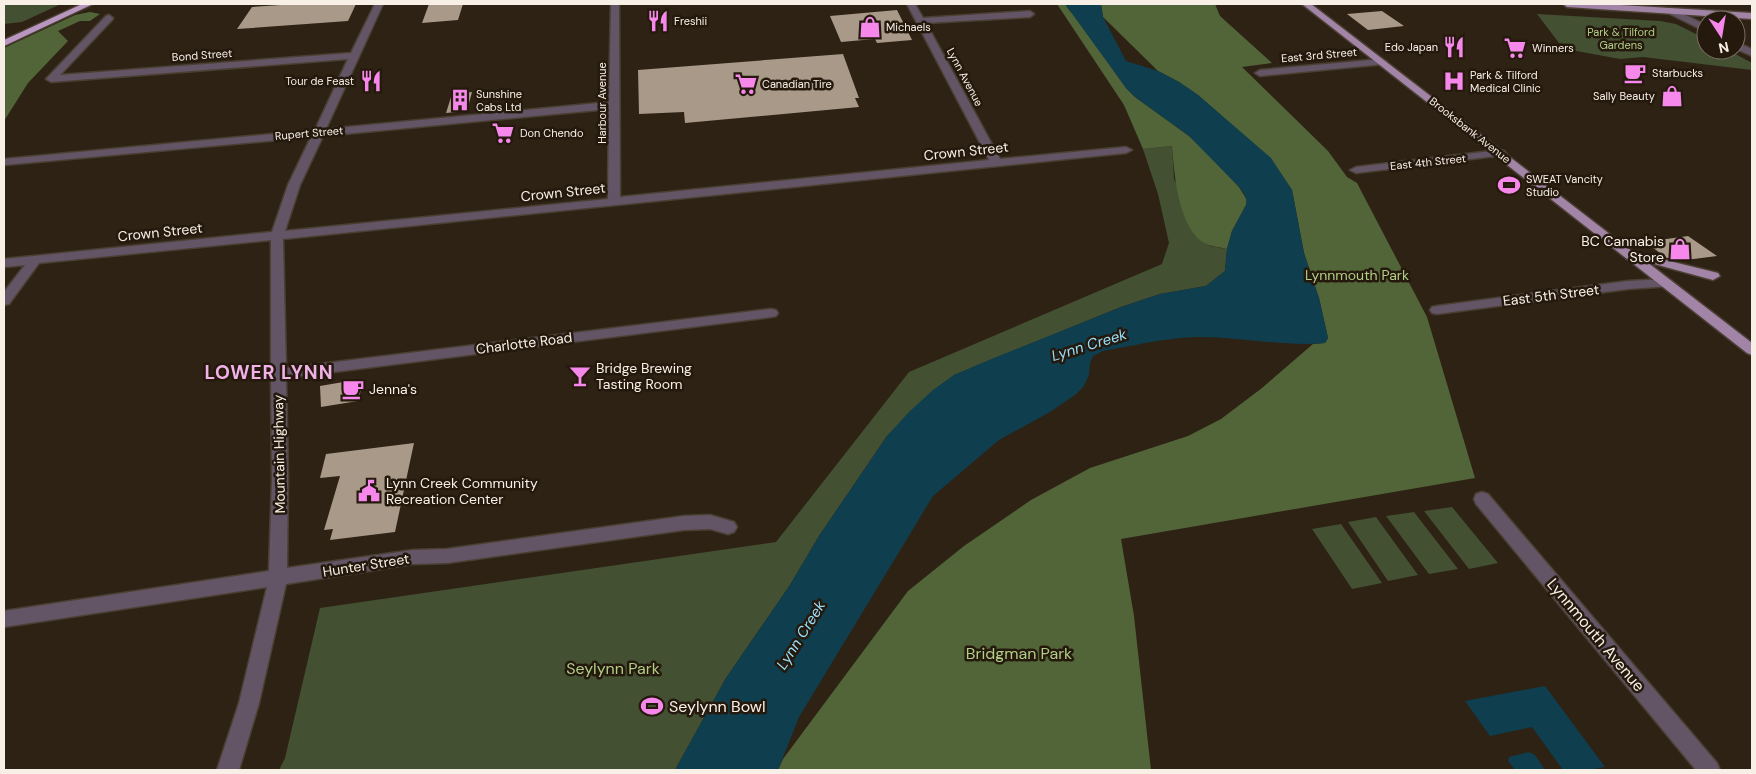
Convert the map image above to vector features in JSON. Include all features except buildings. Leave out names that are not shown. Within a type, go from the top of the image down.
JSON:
[{"type":"highway","points":[[4,43],[89,4]]},
{"type":"main road","name":"Brooksbank Avenue","points":[[1306,4],[1752,350]]},
{"type":"main road","points":[[1567,4],[1696,13]]},
{"type":"main road","points":[[1626,252],[1713,276]]},
{"type":"street","name":"Mountain Highway","points":[[228,770],[249,704],[278,578],[280,479],[277,374],[277,236],[294,185],[379,4]]},
{"type":"street","name":"Harbour Avenue","points":[[614,202],[615,4]]},
{"type":"street","name":"Lynn Avenue","points":[[911,4],[996,163]]},
{"type":"street","points":[[1671,11],[1696,21]]},
{"type":"street","points":[[920,22],[1030,14]]},
{"type":"street","name":"Bond Street","points":[[110,18],[51,79],[354,56]]},
{"type":"street","name":"East 3rd Street","points":[[1260,73],[1382,62]]},
{"type":"street","name":"Rupert Street","points":[[4,162],[615,105]]},
{"type":"street","name":"Crown Street","points":[[4,263],[1126,150]]},
{"type":"street","name":"East 4th Street","points":[[1356,170],[1500,153]]},
{"type":"street","points":[[4,301],[35,260]]},
{"type":"street","name":"East 5th Street","points":[[1437,310],[1628,285],[1666,283]]},
{"type":"street","name":"Charlotte Road","points":[[277,374],[771,313]]},
{"type":"street","name":"Lynnmouth Avenue","points":[[1482,499],[1709,770]]},
{"type":"street","name":"Hunter Street","points":[[4,618],[413,557],[447,556],[684,522],[710,522],[728,527]]},
{"type":"green space","points":[[4,4],[61,4],[22,22],[4,24]]},
{"type":"green space","points":[[1057,4],[1065,4],[1078,19],[1126,88],[1135,97],[1203,148],[1239,187],[1247,200],[1232,231],[1227,249],[1204,243],[1193,233],[1182,210],[1174,170],[1172,146],[1143,149],[1124,105]]},
{"type":"green space","name":"Bridgman Park","points":[[1101,4],[1215,4],[1220,16],[1272,63],[1242,67],[1328,151],[1347,177],[1357,183],[1427,317],[1475,478],[1121,539],[1134,616],[1151,770],[778,770],[783,759],[908,591],[964,546],[1031,500],[1090,468],[1188,436],[1221,419],[1262,388],[1313,344],[1325,343],[1328,338],[1319,298],[1304,253],[1292,190],[1270,158],[1198,95],[1158,71],[1103,17]]},
{"type":"green space","points":[[90,12],[100,14],[90,21],[80,21],[58,31],[68,41],[28,83],[4,121],[4,48],[75,15]]},
{"type":"green space","name":"Park & Tilford Gardens","points":[[1537,14],[1660,21],[1676,24],[1696,34],[1696,60],[1746,60],[1752,63],[1752,70],[1643,57],[1620,59],[1571,50],[1565,44],[1559,43]]},
{"type":"green space","name":"Seylynn Park","points":[[1172,146],[1174,179],[1210,246],[1227,249],[1225,271],[1206,286],[1160,294],[1121,307],[954,375],[887,436],[819,536],[790,585],[726,678],[675,770],[279,770],[285,758],[320,608],[776,542],[909,372],[1162,264],[1169,243],[1158,194],[1143,149]]},
{"type":"green space","points":[[1452,507],[1498,563],[1469,569],[1424,511]]},
{"type":"green space","points":[[1414,512],[1458,569],[1429,574],[1386,516]]},
{"type":"green space","points":[[1376,517],[1418,575],[1388,581],[1348,522]]},
{"type":"green space","points":[[1341,524],[1382,583],[1352,589],[1312,529]]},
{"type":"water","name":"Lynn Creek","points":[[1065,4],[1101,4],[1103,17],[1126,61],[1158,71],[1179,82],[1198,95],[1271,158],[1292,190],[1304,253],[1319,298],[1328,338],[1325,343],[1292,344],[1194,337],[1103,351],[1093,356],[1089,375],[1084,386],[1075,395],[1050,412],[999,440],[933,496],[799,717],[778,770],[675,770],[726,678],[790,585],[819,536],[887,436],[933,390],[954,375],[1121,307],[1160,294],[1206,286],[1225,271],[1227,249],[1232,231],[1246,205],[1244,193],[1189,136],[1135,97],[1126,88]]},
{"type":"water","points":[[1545,686],[1605,767],[1588,770],[1563,770],[1532,727],[1490,736],[1465,701]]},
{"type":"water","points":[[1529,752],[1535,755],[1545,770],[1515,770],[1508,761],[1509,757]]},
{"type":"place","name":"Freshii","points":[[658,21]]},
{"type":"place","name":"Michaels","points":[[870,27]]},
{"type":"place","name":"Edo Japan","points":[[1454,47]]},
{"type":"place","name":"Winners","points":[[1515,48]]},
{"type":"place","name":"Starbucks","points":[[1635,73]]},
{"type":"place","name":"Tour de Feast","points":[[371,81]]},
{"type":"place","name":"Park & Tilford Medical Clinic","points":[[1454,81]]},
{"type":"place","name":"Canadian Tire","points":[[746,84]]},
{"type":"place","name":"Sally Beauty","points":[[1672,96]]},
{"type":"place","name":"Sunshine Cabs Ltd","points":[[460,100]]},
{"type":"place","name":"Don Chendo","points":[[503,133]]},
{"type":"place","name":"SWEAT Vancity Studio","points":[[1509,185]]},
{"type":"place","name":"BC Cannabis Store","points":[[1680,249]]},
{"type":"place","name":"Bridge Brewing Tasting Room","points":[[580,376]]},
{"type":"place","name":"Jenna's","points":[[353,389]]},
{"type":"place","name":"Lynn Creek Community Recreation Center","points":[[369,491]]},
{"type":"place","name":"Seylynn Bowl","points":[[652,706]]},
{"type":"district","name":"LOWER LYNN","points":[[269,372]]},
{"type":"park label","name":"Lynnmouth Park","points":[[1357,275]]}]
